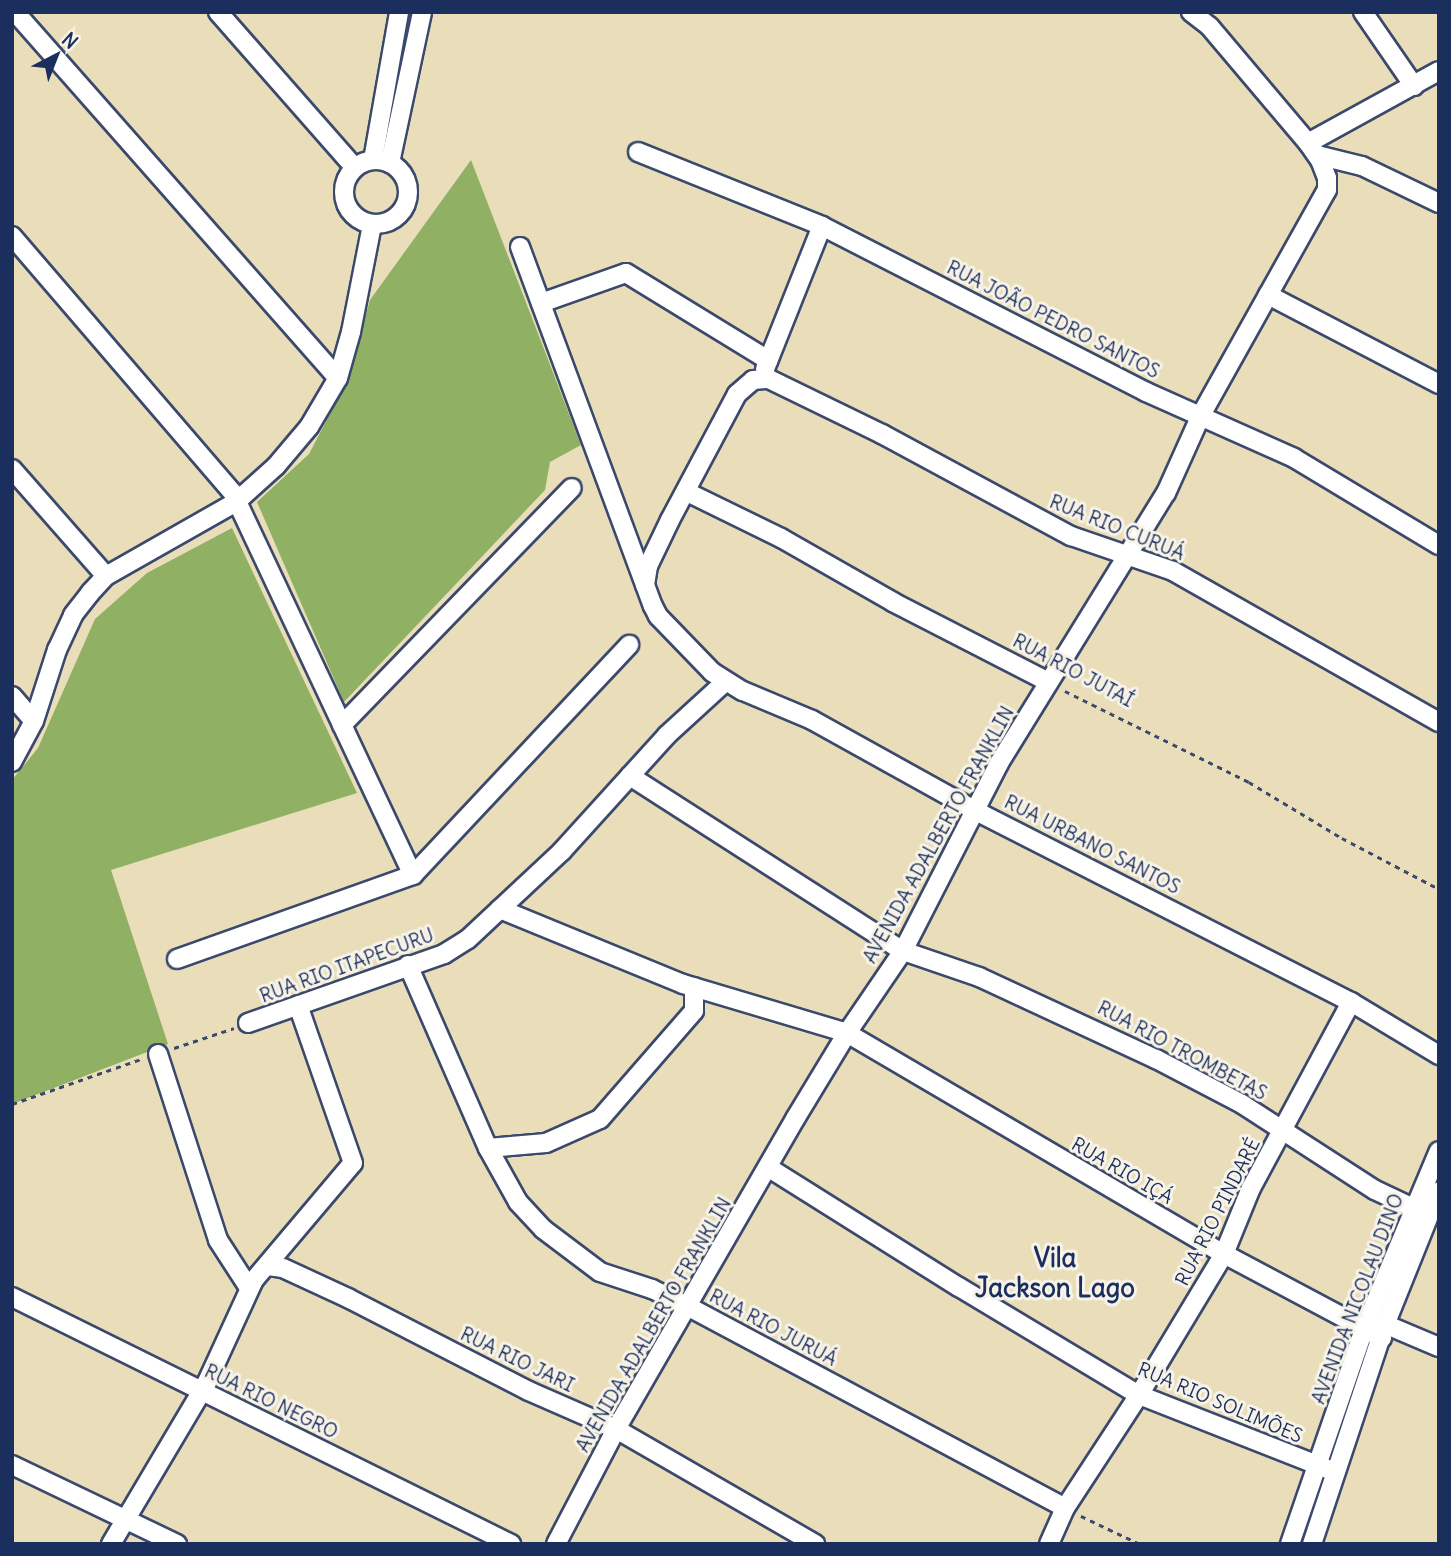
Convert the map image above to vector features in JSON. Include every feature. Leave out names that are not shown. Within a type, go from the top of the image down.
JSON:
[{"type":"street","points":[[15,12],[338,377]]},
{"type":"street","points":[[218,12],[354,167]]},
{"type":"street","points":[[382,161],[399,12]]},
{"type":"street","points":[[382,161],[422,12]]},
{"type":"street","points":[[1191,12],[1209,26],[1313,149],[1362,166],[1439,203]]},
{"type":"street","points":[[1363,12],[1415,86]]},
{"type":"street","points":[[1313,149],[1439,71]]},
{"type":"street","name":"AVENIDA ADALBERTO FRANKLIN","points":[[556,1544],[616,1429],[847,1033],[903,951],[999,763],[1047,681],[1087,624],[1166,493],[1201,415],[1327,190],[1327,178],[1313,149]]},
{"type":"street","name":"RUA JOÃO PEDRO SANTOS","points":[[638,152],[822,226],[1146,392],[1294,458],[1439,545]]},
{"type":"street","points":[[382,161],[403,174],[408,198],[396,219],[372,225],[352,215],[346,205],[344,184],[354,167],[382,161]]},
{"type":"street","points":[[12,762],[34,721],[57,650],[73,615],[106,576],[236,502],[276,466],[309,427],[338,377],[351,332],[372,225]]},
{"type":"street","points":[[645,585],[649,566],[737,394],[753,380],[768,380],[768,360],[822,226]]},
{"type":"street","points":[[12,236],[233,493],[413,875]]},
{"type":"street","name":"RUA URBANO SANTOS","points":[[520,247],[658,616],[725,682],[812,720],[976,811],[1351,1002],[1439,1055]]},
{"type":"street","points":[[541,303],[626,273],[768,360]]},
{"type":"street","points":[[1268,295],[1439,384]]},
{"type":"street","name":"RUA RIO CURUÁ","points":[[768,380],[882,434],[1071,536],[1173,571],[1439,722]]},
{"type":"street","points":[[12,469],[106,576]]},
{"type":"street","points":[[342,725],[572,488]]},
{"type":"street","name":"RUA RIO JUTAÍ","points":[[687,492],[781,538],[893,602],[1047,681]]},
{"type":"street","points":[[177,959],[413,875],[629,645]]},
{"type":"street","name":"RUA RIO ITAPECURU","points":[[248,1023],[444,954],[458,946],[562,851],[667,735],[725,682]]},
{"type":"street","points":[[12,696],[34,721]]},
{"type":"street","name":"RUA RIO TROMBETAS","points":[[630,776],[903,951],[951,966],[1074,1019],[1156,1059],[1284,1130],[1375,1191],[1422,1212]]},
{"type":"street","name":"RUA RIO IÇÁ","points":[[500,909],[694,986],[847,1033],[1224,1254],[1375,1327],[1439,1347]]},
{"type":"street","name":"RUA RIO JURUÁ","points":[[408,965],[488,1147],[518,1202],[543,1229],[600,1272],[652,1290],[689,1307],[1065,1508]]},
{"type":"street","points":[[488,1147],[546,1143],[600,1118],[694,1011],[694,986]]},
{"type":"street","name":"RUA RIO PINDARÉ","points":[[1049,1544],[1065,1508],[1139,1395],[1224,1254],[1251,1188],[1351,1002]]},
{"type":"street","points":[[111,1544],[201,1392],[258,1275],[353,1163],[298,1005]]},
{"type":"street","points":[[158,1054],[218,1240],[250,1288]]},
{"type":"street","name":"AVENIDA NICOLAU DINO","points":[[1290,1544],[1317,1466],[1422,1212],[1439,1151]]},
{"type":"street","name":"RUA RIO SOLIMÕES","points":[[769,1168],[969,1294],[1139,1395],[1335,1472]]},
{"type":"street","name":"AVENIDA NICOLAU DINO","points":[[1422,1212],[1439,1191]]},
{"type":"street","name":"RUA RIO JARI","points":[[268,1266],[283,1268],[348,1298],[529,1391],[616,1429],[816,1544]]},
{"type":"street","name":"RUA RIO NEGRO","points":[[12,1297],[511,1544]]},
{"type":"street","name":"AVENIDA NICOLAU DINO","points":[[1312,1544],[1375,1327]]},
{"type":"street","points":[[12,1465],[177,1544]]},
{"type":"path","name":"RUA RIO JUTAÍ","points":[[1047,681],[1151,736],[1249,782],[1342,838],[1439,889]]},
{"type":"path","name":"RUA RIO ITAPECURU","points":[[12,1104],[248,1023]]},
{"type":"path","points":[[1065,1508],[1140,1544]]},
{"type":"green space","points":[[471,160],[581,445],[550,462],[545,490],[344,702],[257,502],[309,454],[346,383],[370,300]]},
{"type":"green space","points":[[232,528],[357,793],[111,870],[168,1044],[12,1104],[12,780],[38,748],[95,619],[147,573]]},
{"type":"district","name":"Vila Jackson Lago","points":[[1055,1273]]}]
